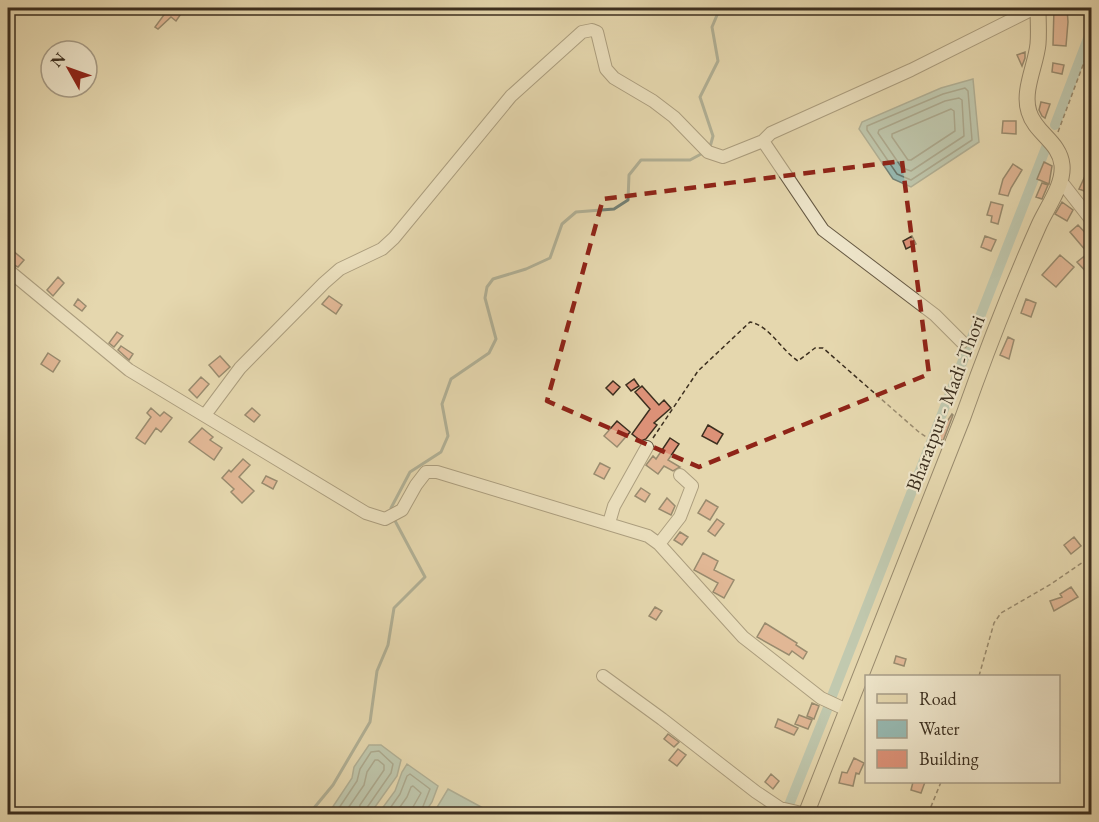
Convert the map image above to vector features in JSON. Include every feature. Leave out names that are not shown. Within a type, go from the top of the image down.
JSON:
[{"type":"main road","points":[[1037,8],[1038,44],[1029,90],[1028,109],[1034,123],[1053,144],[1059,155],[1062,166],[1060,180]]},
{"type":"main road","name":"Bharatpur - Madi -Thori","points":[[806,814],[963,417],[982,363],[1060,180]]},
{"type":"street","points":[[205,415],[240,368],[324,283],[340,269],[382,249],[394,238],[511,96],[582,32],[592,30],[597,32],[606,69],[614,78],[653,101],[674,117],[708,152],[723,157],[763,141],[771,133],[911,70],[1037,8]]},
{"type":"street","points":[[763,141],[823,230],[935,315],[962,342]]},
{"type":"street","points":[[1060,180],[1092,221]]},
{"type":"street","points":[[8,270],[129,370],[366,513],[385,519],[402,510],[416,484],[426,472],[437,472],[648,536],[659,544],[742,638],[821,698],[847,710]]},
{"type":"street","points":[[609,523],[614,506],[647,447]]},
{"type":"street","points":[[659,544],[680,517],[692,486],[680,475]]},
{"type":"street","points":[[603,676],[662,718],[756,792],[780,808],[806,814]]},
{"type":"path","points":[[1053,144],[1092,41]]},
{"type":"path","points":[[647,447],[698,371],[750,322],[759,324],[790,356],[798,361],[815,348],[823,348],[920,433],[939,445]]},
{"type":"path","points":[[980,675],[994,624],[1001,613],[1051,584],[1092,556]]},
{"type":"path","points":[[928,814],[942,783]]},
{"type":"highlighted area","points":[[902,161],[929,374],[699,467],[547,401],[603,199]]},
{"type":"water","points":[[973,79],[979,142],[911,187],[893,179],[859,129],[862,122],[941,88]]},
{"type":"water","points":[[369,745],[381,745],[401,760],[397,776],[370,814],[328,814],[352,778],[354,767]]},
{"type":"water","points":[[407,764],[438,786],[432,802],[424,814],[378,814],[395,791]]},
{"type":"water","points":[[448,789],[494,814],[433,814]]},
{"type":"building","points":[[169,8],[178,8],[183,11],[176,21],[171,17],[158,29],[155,27]]},
{"type":"building","points":[[1054,8],[1067,8],[1066,46],[1053,45]]},
{"type":"building","points":[[1025,52],[1025,58],[1022,66],[1017,55]]},
{"type":"building","points":[[1053,63],[1064,65],[1062,74],[1052,72]]},
{"type":"building","points":[[1041,102],[1050,104],[1045,118],[1039,110]]},
{"type":"building","points":[[1003,121],[1016,121],[1016,134],[1002,133]]},
{"type":"building","points":[[1092,161],[1092,194],[1079,189]]},
{"type":"building","points":[[1044,162],[1052,166],[1049,184],[1037,179]]},
{"type":"building","points":[[1013,164],[1022,170],[1008,196],[999,194],[1003,179]]},
{"type":"building","points":[[1042,183],[1048,185],[1042,199],[1036,197]]},
{"type":"building","points":[[991,202],[1003,205],[998,224],[991,222],[992,216],[987,215]]},
{"type":"building","points":[[1062,202],[1073,210],[1067,221],[1055,214]]},
{"type":"building","points":[[1078,225],[1092,240],[1092,246],[1086,251],[1070,232]]},
{"type":"building","points":[[912,236],[916,244],[906,249],[903,241]]},
{"type":"building","points":[[985,236],[996,240],[991,251],[981,247]]},
{"type":"building","points":[[12,250],[24,260],[18,267],[8,262],[8,255]]},
{"type":"building","points":[[1092,250],[1092,278],[1077,262]]},
{"type":"building","points":[[1060,255],[1074,267],[1056,287],[1042,275]]},
{"type":"building","points":[[58,277],[64,283],[53,296],[47,290]]},
{"type":"building","points":[[329,296],[342,305],[336,314],[322,304]]},
{"type":"building","points":[[78,299],[86,306],[82,311],[74,305]]},
{"type":"building","points":[[1026,299],[1036,303],[1031,317],[1021,313]]},
{"type":"building","points":[[117,332],[123,336],[114,347],[109,343]]},
{"type":"building","points":[[1008,337],[1014,340],[1009,359],[1000,355]]},
{"type":"building","points":[[121,346],[133,354],[129,360],[118,350]]},
{"type":"building","points":[[48,353],[60,361],[53,372],[41,364]]},
{"type":"building","points":[[220,356],[230,367],[219,377],[209,365]]},
{"type":"building","points":[[201,377],[209,384],[197,398],[189,390]]},
{"type":"building","points":[[634,379],[639,386],[631,391],[626,385]]},
{"type":"building","points":[[613,381],[620,387],[613,395],[606,388]]},
{"type":"building","points":[[642,386],[659,405],[664,400],[671,408],[654,423],[657,425],[646,439],[641,441],[632,434],[650,409],[635,392]]},
{"type":"building","points":[[151,408],[160,416],[164,412],[172,418],[161,432],[156,428],[145,444],[136,438],[151,417],[147,413]]},
{"type":"building","points":[[252,408],[260,415],[254,422],[245,415]]},
{"type":"building","points":[[953,415],[943,441],[937,437]]},
{"type":"building","points":[[617,421],[630,432],[617,447],[604,436]]},
{"type":"building","points":[[708,425],[723,434],[717,444],[702,436]]},
{"type":"building","points":[[202,428],[213,437],[210,440],[222,448],[214,460],[189,442]]},
{"type":"building","points":[[670,438],[679,444],[668,460],[680,467],[673,471],[664,466],[658,474],[646,465],[653,456],[656,459]]},
{"type":"building","points":[[243,459],[250,465],[239,477],[254,491],[242,503],[231,492],[234,489],[222,478]]},
{"type":"building","points":[[600,463],[610,468],[604,479],[594,474]]},
{"type":"building","points":[[266,476],[277,481],[273,489],[262,483]]},
{"type":"building","points":[[641,488],[650,494],[645,502],[635,496]]},
{"type":"building","points":[[667,498],[675,506],[671,515],[659,509]]},
{"type":"building","points":[[706,500],[718,507],[710,520],[698,513]]},
{"type":"building","points":[[717,519],[724,524],[715,536],[708,531]]},
{"type":"building","points":[[680,532],[688,537],[682,545],[674,540]]},
{"type":"building","points":[[1074,537],[1081,546],[1071,554],[1064,545]]},
{"type":"building","points":[[703,553],[718,561],[714,570],[734,580],[724,598],[713,592],[718,583],[694,570]]},
{"type":"building","points":[[1071,587],[1078,597],[1054,611],[1050,601],[1062,597],[1060,594]]},
{"type":"building","points":[[655,607],[662,611],[656,620],[649,616]]},
{"type":"building","points":[[765,623],[807,652],[803,659],[792,651],[789,655],[757,637]]},
{"type":"building","points":[[896,656],[906,659],[904,666],[894,663]]},
{"type":"building","points":[[812,703],[819,706],[814,719],[807,716]]},
{"type":"building","points":[[799,715],[812,720],[808,729],[795,724]]},
{"type":"building","points":[[778,719],[798,728],[794,735],[775,727]]},
{"type":"building","points":[[668,734],[679,742],[674,747],[664,739]]},
{"type":"building","points":[[678,749],[686,755],[677,766],[669,760]]},
{"type":"building","points":[[854,758],[864,763],[859,774],[856,773],[853,786],[839,783],[842,772],[847,773]]},
{"type":"building","points":[[771,774],[779,781],[773,789],[765,782]]},
{"type":"building","points":[[913,783],[925,783],[921,793],[911,790]]},
{"type":"waterway","points":[[710,147],[713,136],[700,97],[718,61],[712,27],[720,8]]},
{"type":"waterway","points":[[1055,125],[1092,28]]},
{"type":"waterway","points":[[832,696],[1047,145]]},
{"type":"waterway","points":[[392,511],[391,508],[410,472],[441,452],[448,436],[442,404],[451,379],[489,353],[496,339],[485,298],[487,287],[493,279],[526,269],[550,258],[562,224],[576,212],[614,209],[628,200],[629,175],[641,160],[690,160],[703,153]]},
{"type":"waterway","points":[[309,814],[333,785],[370,722],[377,671],[388,645],[394,608],[425,577],[393,517]]},
{"type":"waterway","points":[[789,805],[829,705]]}]
